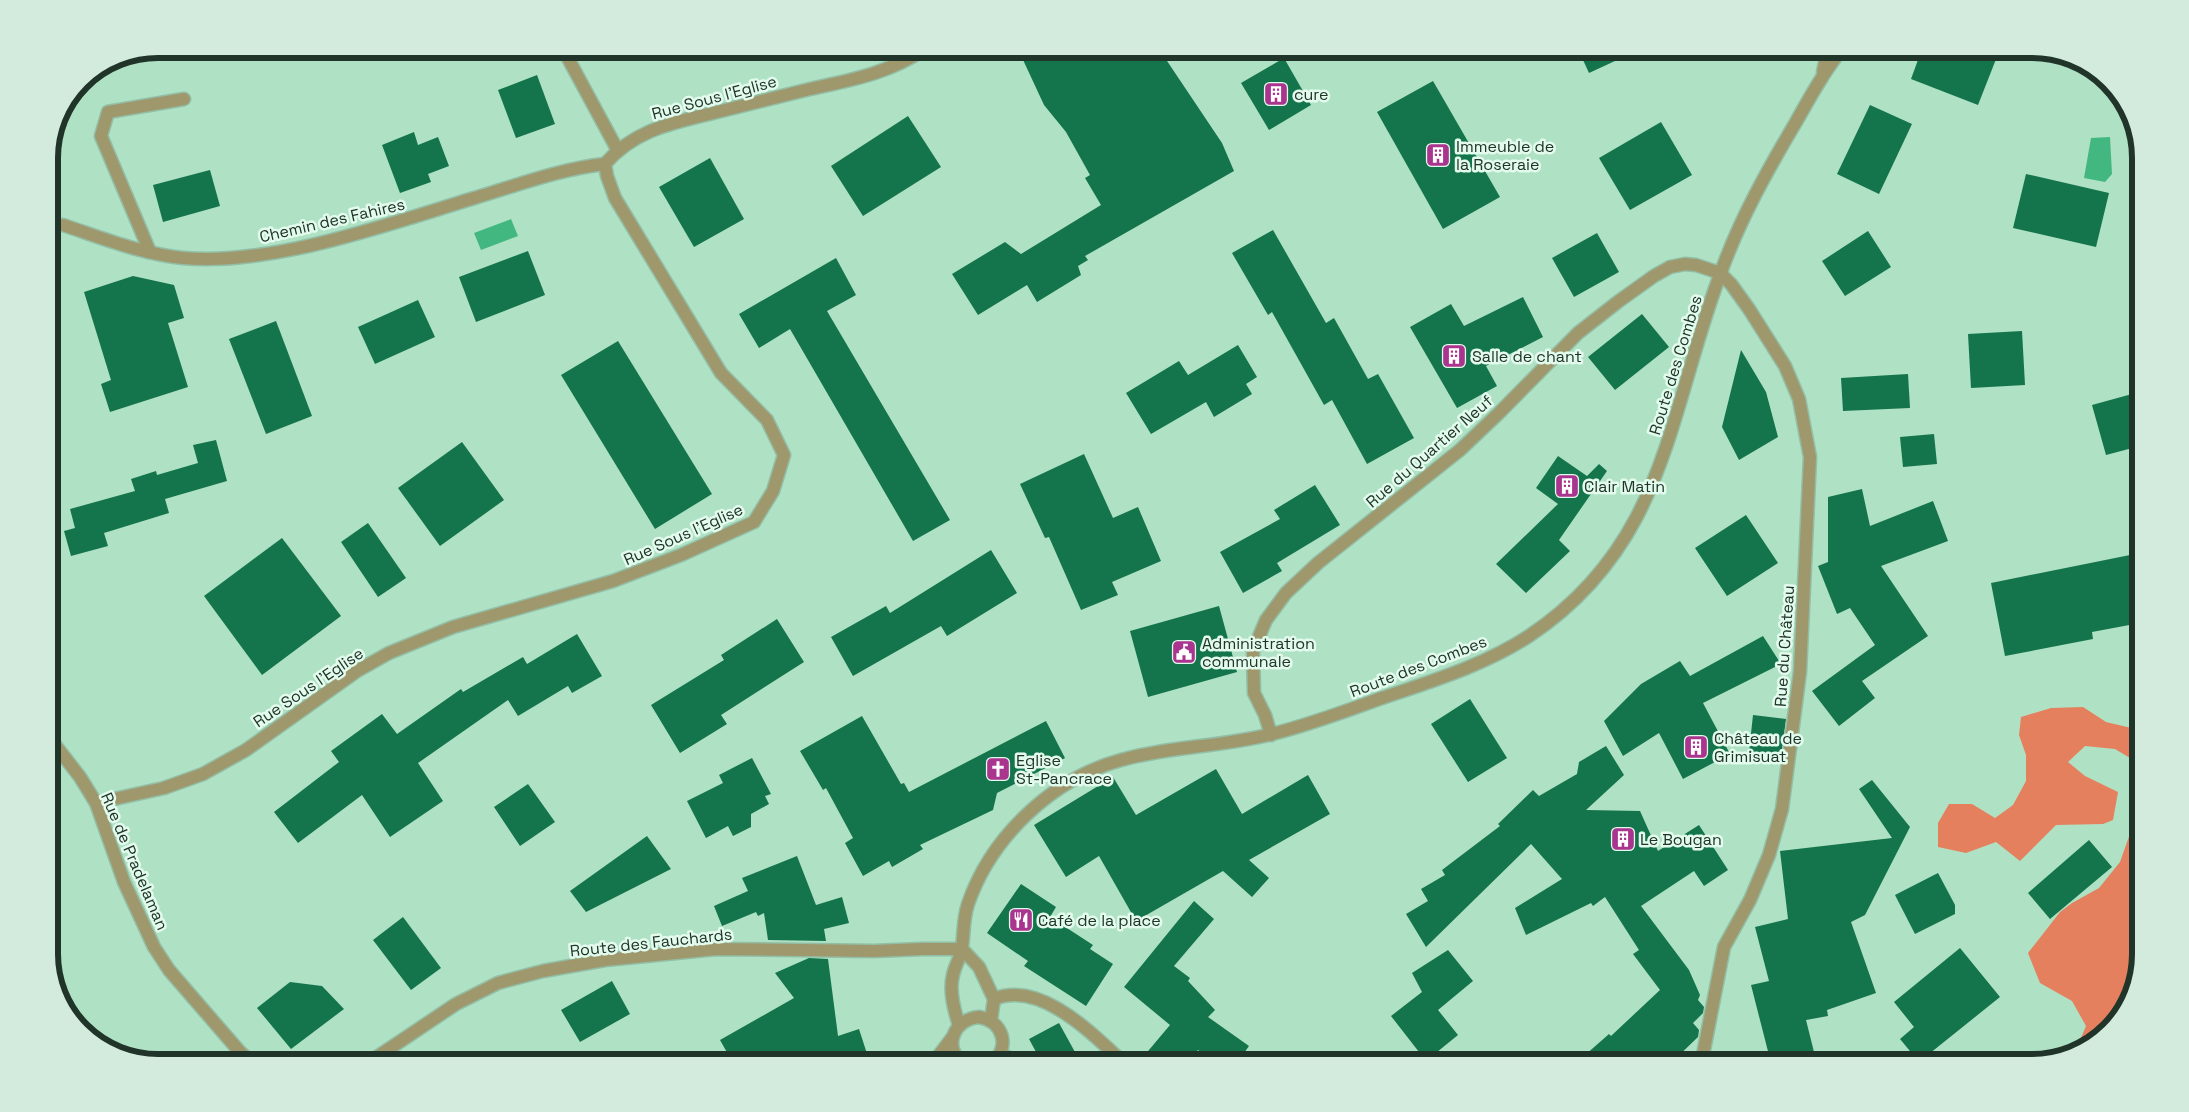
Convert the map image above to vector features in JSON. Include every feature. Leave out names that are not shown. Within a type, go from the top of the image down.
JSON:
[{"type":"street","points":[[568,58],[617,149]]},
{"type":"street","name":"Rue Sous l'Eglise","points":[[96,803],[164,788],[203,774],[246,750],[358,671],[389,653],[453,627],[613,581],[680,556],[754,522],[773,491],[784,455],[767,420],[721,373],[688,321],[615,198],[605,164],[617,149],[647,132],[679,121],[860,78],[890,68],[911,58]]},
{"type":"street","name":"Route des Combes","points":[[1822,76],[1826,58]]},
{"type":"street","name":"Route des Combes","points":[[959,1025],[953,1007],[952,977],[962,950],[963,922],[968,905],[987,866],[1007,836],[1045,799],[1092,770],[1121,760],[1212,746],[1271,734],[1434,681],[1506,650],[1542,627],[1584,591],[1617,551],[1646,501],[1659,470],[1677,416],[1720,273],[1743,218],[1822,76],[1835,58]]},
{"type":"street","points":[[150,252],[101,136],[108,112],[184,99]]},
{"type":"street","name":"Chemin des Fahires","points":[[63,225],[150,252],[183,258],[216,258],[286,250],[317,243],[419,216],[576,167],[605,164]]},
{"type":"street","name":"Rue du Quartier Neuf","points":[[1271,734],[1265,715],[1254,693],[1253,651],[1266,620],[1286,593],[1318,563],[1460,450],[1499,414],[1578,333],[1618,301],[1670,267],[1685,264],[1696,265],[1720,273]]},
{"type":"street","name":"Rue du Château","points":[[1705,1054],[1724,947],[1750,900],[1769,855],[1782,809],[1800,672],[1810,456],[1799,399],[1785,366],[1749,309],[1731,284],[1720,273]]},
{"type":"street","name":"Rue de Pradelaman","points":[[58,749],[80,777],[96,803],[124,882],[154,947],[169,970],[242,1054]]},
{"type":"street","name":"Route des Fauchards","points":[[381,1054],[456,1004],[498,983],[543,971],[604,960],[716,949],[962,950]]},
{"type":"street","points":[[962,950],[979,967],[994,1000],[991,1020]]},
{"type":"street","points":[[994,1000],[1006,995],[1024,995],[1054,1007],[1084,1027],[1114,1054]]},
{"type":"street","points":[[940,1054],[959,1025],[974,1017],[991,1020],[1001,1032],[1003,1046],[1001,1053]]},
{"type":"street","points":[[952,1038],[953,1049],[957,1054]]},
{"type":"shaded area","points":[[2110,137],[2112,174],[2105,182],[2084,178],[2091,138]]},
{"type":"shaded area","points":[[511,219],[518,236],[481,250],[474,233]]},
{"type":"shaded area","points":[[2083,707],[2106,722],[2132,728],[2132,759],[2115,749],[2085,746],[2068,762],[2085,776],[2118,792],[2113,820],[2103,824],[2056,825],[2020,861],[1996,842],[1966,853],[1938,847],[1938,823],[1949,804],[1972,804],[1995,818],[2013,805],[2026,781],[2026,755],[2019,735],[2021,717],[2051,708]]},
{"type":"shaded area","points":[[2132,828],[2132,955],[2128,981],[2121,999],[2107,1021],[2098,1030],[2079,1042],[2086,1026],[2072,1001],[2040,983],[2028,953],[2060,912],[2099,888],[2120,862]]},
{"type":"building","points":[[1022,58],[1165,58],[1222,143],[1234,171],[1085,256],[1088,260],[1078,266],[1081,275],[1037,302],[1027,285],[978,315],[952,274],[1005,242],[1021,254],[1101,205],[1085,178],[1090,175],[1066,132],[1044,105]]},
{"type":"building","name":"cure","points":[[1284,58],[1311,105],[1269,130],[1241,83]]},
{"type":"building","points":[[1582,58],[1622,58],[1589,73]]},
{"type":"building","points":[[1919,58],[1996,58],[1978,105],[1911,79]]},
{"type":"building","points":[[537,75],[555,124],[516,138],[498,90]]},
{"type":"building","name":"Immeuble de la Roseraie","points":[[1433,81],[1500,197],[1443,229],[1377,112]]},
{"type":"building","points":[[1870,105],[1912,124],[1879,194],[1837,174]]},
{"type":"building","points":[[908,116],[941,167],[863,216],[831,166]]},
{"type":"building","points":[[1661,122],[1692,175],[1630,210],[1599,158]]},
{"type":"building","points":[[414,132],[418,145],[438,137],[449,166],[428,174],[431,182],[400,193],[382,145]]},
{"type":"building","points":[[710,158],[744,219],[694,247],[659,187]]},
{"type":"building","points":[[210,170],[220,206],[163,222],[153,185]]},
{"type":"building","points":[[2026,174],[2109,193],[2096,247],[2013,228]]},
{"type":"building","points":[[1273,230],[1326,323],[1334,318],[1368,379],[1378,374],[1414,438],[1367,464],[1332,400],[1324,405],[1272,312],[1268,315],[1232,253]]},
{"type":"building","points":[[1868,231],[1891,267],[1845,296],[1822,261]]},
{"type":"building","points":[[1597,233],[1619,272],[1574,297],[1552,258]]},
{"type":"building","points":[[528,251],[545,295],[476,322],[459,277]]},
{"type":"building","points":[[836,258],[856,295],[827,311],[950,520],[913,541],[790,329],[759,348],[739,314]]},
{"type":"building","points":[[133,276],[174,285],[184,318],[168,323],[188,387],[110,412],[101,384],[111,380],[84,292]]},
{"type":"building","points":[[1523,297],[1543,337],[1486,366],[1497,386],[1457,408],[1410,327],[1451,304],[1464,326]]},
{"type":"building","points":[[418,300],[435,337],[375,364],[358,327]]},
{"type":"building","points":[[1642,314],[1669,347],[1615,390],[1588,357]]},
{"type":"building","points":[[276,321],[312,416],[266,434],[229,339]]},
{"type":"building","points":[[2022,331],[2025,385],[1971,388],[1968,334]]},
{"type":"building","points":[[618,341],[712,494],[655,529],[561,375]]},
{"type":"building","points":[[1238,345],[1257,377],[1246,384],[1252,394],[1214,417],[1206,402],[1151,434],[1126,393],[1179,361],[1188,375]]},
{"type":"building","points":[[1741,350],[1766,392],[1778,437],[1739,460],[1722,427]]},
{"type":"building","points":[[1908,374],[1910,408],[1843,411],[1841,378]]},
{"type":"building","points":[[2131,394],[2131,448],[2106,455],[2092,405]]},
{"type":"building","points":[[1934,434],[1937,464],[1903,467],[1900,437]]},
{"type":"building","points":[[216,440],[227,481],[165,499],[169,513],[104,533],[108,546],[71,556],[64,531],[75,528],[70,509],[135,491],[131,479],[156,471],[157,475],[198,463],[193,445]]},
{"type":"building","points":[[462,442],[504,500],[440,546],[398,488]]},
{"type":"building","points":[[1084,454],[1113,518],[1138,507],[1161,561],[1112,582],[1118,595],[1081,610],[1049,537],[1045,538],[1020,484]]},
{"type":"building","points":[[1558,456],[1587,476],[1599,464],[1607,471],[1559,540],[1570,551],[1526,593],[1496,564],[1558,504],[1536,488]]},
{"type":"building","points":[[1315,485],[1340,525],[1277,563],[1282,571],[1243,593],[1220,552],[1280,519],[1274,510]]},
{"type":"building","points":[[1862,489],[1870,526],[1933,501],[1948,541],[1881,566],[1928,636],[1862,681],[1875,698],[1839,726],[1812,691],[1875,645],[1850,608],[1837,614],[1818,566],[1828,562],[1828,497]]},
{"type":"building","points":[[1746,515],[1778,563],[1727,596],[1695,548]]},
{"type":"building","points":[[368,523],[406,578],[378,597],[341,542]]},
{"type":"building","points":[[282,538],[341,616],[262,675],[204,596]]},
{"type":"building","points":[[991,550],[1017,593],[947,636],[941,626],[853,676],[831,637],[886,606],[890,613]]},
{"type":"building","points":[[2132,555],[2132,625],[2092,632],[2093,639],[2005,656],[1991,583]]},
{"type":"building","name":"Administration communale","points":[[1219,606],[1237,672],[1148,697],[1130,631]]},
{"type":"building","points":[[777,619],[804,662],[721,715],[727,724],[680,753],[651,705],[724,660],[721,655]]},
{"type":"building","points":[[577,634],[602,676],[572,693],[568,686],[518,716],[508,700],[418,763],[443,801],[390,837],[362,795],[298,843],[274,812],[339,762],[331,751],[382,714],[397,734],[461,689],[463,692],[523,657],[527,664]]},
{"type":"building","points":[[1763,636],[1781,664],[1703,703],[1730,754],[1683,779],[1659,733],[1623,756],[1604,721],[1641,684],[1680,661],[1690,676]]},
{"type":"building","points":[[1470,699],[1507,758],[1468,782],[1431,724]]},
{"type":"building","points":[[1753,715],[1786,719],[1781,756],[1749,752]]},
{"type":"building","points":[[862,716],[901,784],[904,783],[909,792],[1046,721],[1065,758],[997,793],[993,810],[920,845],[923,849],[892,867],[889,861],[863,876],[845,843],[853,838],[826,788],[823,790],[800,751]]},
{"type":"building","points":[[1606,746],[1624,775],[1586,810],[1640,811],[1658,851],[1699,825],[1728,870],[1704,886],[1694,871],[1641,906],[1689,970],[1700,995],[1698,1000],[1704,1007],[1703,1013],[1693,1023],[1699,1030],[1698,1037],[1680,1054],[1586,1054],[1609,1034],[1611,1036],[1660,990],[1633,954],[1639,950],[1605,897],[1593,906],[1591,903],[1526,935],[1515,908],[1562,879],[1531,844],[1426,947],[1406,914],[1428,901],[1421,889],[1445,875],[1442,870],[1500,826],[1498,824],[1533,790],[1539,796],[1577,774],[1579,762]]},
{"type":"building","points":[[752,758],[771,794],[765,796],[769,804],[751,814],[751,827],[733,836],[728,826],[706,838],[687,801],[723,783],[719,775]]},
{"type":"building","points":[[1216,769],[1242,814],[1308,775],[1330,814],[1249,860],[1269,878],[1252,897],[1223,871],[1136,921],[1099,856],[1066,877],[1034,825],[1113,777],[1136,815]]},
{"type":"building","points":[[1872,780],[1910,827],[1865,915],[1851,922],[1876,993],[1827,1010],[1828,1016],[1806,1020],[1814,1054],[1769,1054],[1751,985],[1769,981],[1755,927],[1788,919],[1780,851],[1892,838],[1859,789]]},
{"type":"building","points":[[528,784],[555,822],[520,846],[494,807]]},
{"type":"building","points":[[647,836],[671,869],[586,912],[570,891]]},
{"type":"building","points":[[2089,840],[2112,867],[2050,919],[2028,893]]},
{"type":"building","points":[[797,856],[816,905],[842,897],[849,923],[824,929],[826,941],[768,940],[764,913],[758,916],[756,912],[722,926],[714,906],[748,891],[742,878]]},
{"type":"building","points":[[1938,873],[1955,905],[1955,914],[1915,934],[1895,895]]},
{"type":"building","points":[[1021,884],[1056,907],[1050,917],[1093,945],[1090,949],[1113,964],[1086,1006],[1024,966],[1028,961],[987,933]]},
{"type":"building","points":[[1194,901],[1214,919],[1174,966],[1190,978],[1188,981],[1215,1010],[1208,1017],[1249,1046],[1243,1054],[1204,1054],[1198,1050],[1194,1054],[1146,1054],[1170,1025],[1124,987]]},
{"type":"building","points":[[403,917],[441,968],[411,990],[373,940]]},
{"type":"building","points":[[1960,948],[2000,997],[1929,1054],[1912,1054],[1900,1039],[1914,1027],[1894,1002]]},
{"type":"building","points":[[1448,950],[1473,981],[1438,1010],[1458,1035],[1435,1054],[1421,1054],[1391,1016],[1422,992],[1412,973]]},
{"type":"building","points":[[809,958],[828,959],[838,1036],[859,1029],[867,1054],[728,1054],[720,1040],[794,998],[775,973]]},
{"type":"building","points":[[612,981],[630,1014],[580,1042],[561,1010]]},
{"type":"building","points":[[290,982],[322,986],[344,1009],[291,1049],[257,1008]]},
{"type":"building","points":[[1059,1023],[1076,1054],[1037,1054],[1029,1039]]},
{"type":"place","name":"cure","points":[[1276,94]]},
{"type":"place","name":"Immeuble de la Roseraie","points":[[1438,155]]},
{"type":"place","name":"Salle de chant","points":[[1454,356]]},
{"type":"place","name":"Clair Matin","points":[[1567,486]]},
{"type":"place","name":"Administration communale","points":[[1184,652]]},
{"type":"place","name":"Château de Grimisuat","points":[[1696,747]]},
{"type":"place","name":"Eglise St-Pancrace","points":[[998,769]]},
{"type":"place","name":"Le Bougan","points":[[1623,839]]},
{"type":"place","name":"Café de la place","points":[[1021,920]]}]
